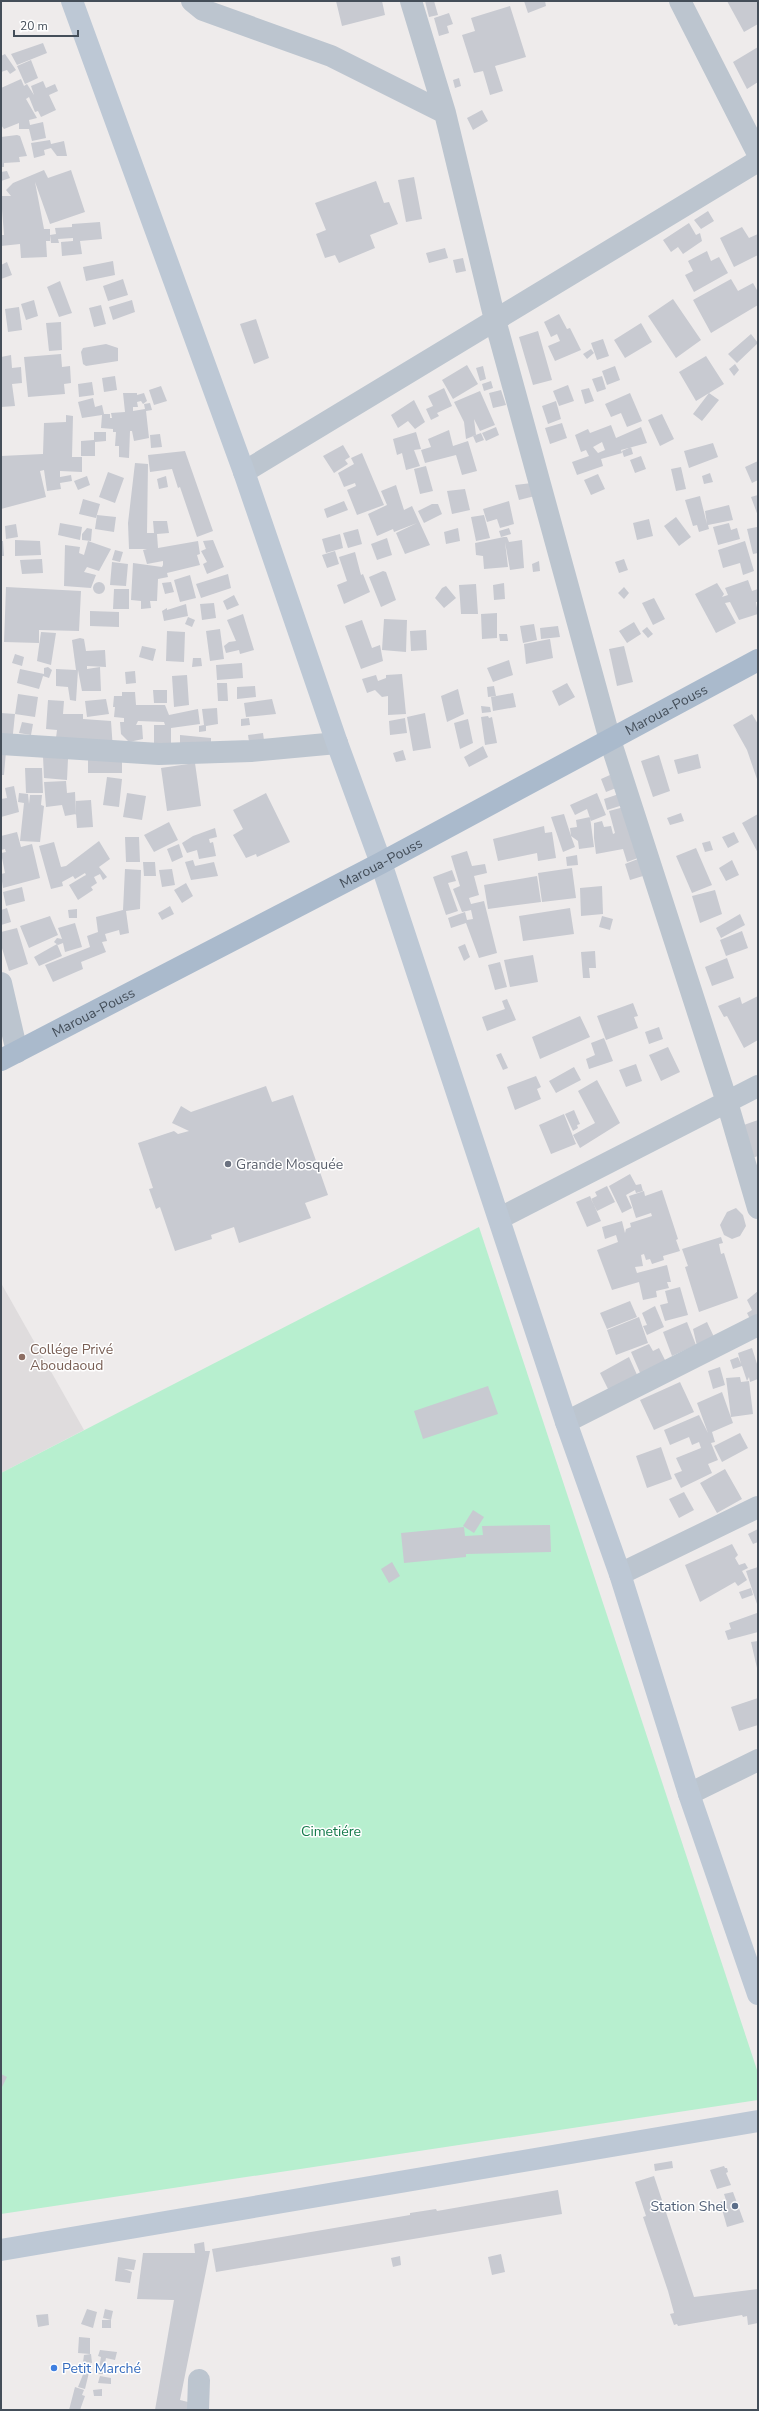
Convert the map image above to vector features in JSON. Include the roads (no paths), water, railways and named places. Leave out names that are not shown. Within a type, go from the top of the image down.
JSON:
[{"type":"main road","points":[[72,1],[244,472],[337,742],[381,863],[500,1218],[566,1422],[620,1574],[689,1794],[758,1994]]},
{"type":"main road","name":"Maroua-Pouss","points":[[9,1056],[381,863],[758,660]]},
{"type":"main road","points":[[1,2250],[758,2121]]},
{"type":"street","points":[[192,1],[203,10],[331,56],[445,113]]},
{"type":"street","points":[[411,1],[445,113],[495,320],[610,740],[727,1102],[758,1208]]},
{"type":"street","points":[[680,1],[758,154]]},
{"type":"street","points":[[244,472],[758,161]]},
{"type":"street","points":[[1,744],[159,754],[251,751],[337,742]]},
{"type":"street","points":[[1,983],[9,1056]]},
{"type":"street","points":[[500,1218],[758,1086]]},
{"type":"street","points":[[566,1422],[758,1325]]},
{"type":"street","points":[[620,1574],[758,1507]]},
{"type":"street","points":[[689,1794],[758,1760]]},
{"type":"street","points":[[198,2410],[199,2380]]},
{"type":"place","name":"Grande Mosquée","points":[[228,1164]]},
{"type":"place","name":"Collége Privé Aboudaoud","points":[[22,1357]]},
{"type":"place","name":"Station Shel","points":[[735,2206]]},
{"type":"place","name":"Petit Marché","points":[[54,2368]]},
{"type":"park label","name":"Cimetiére","points":[[331,1831]]}]
